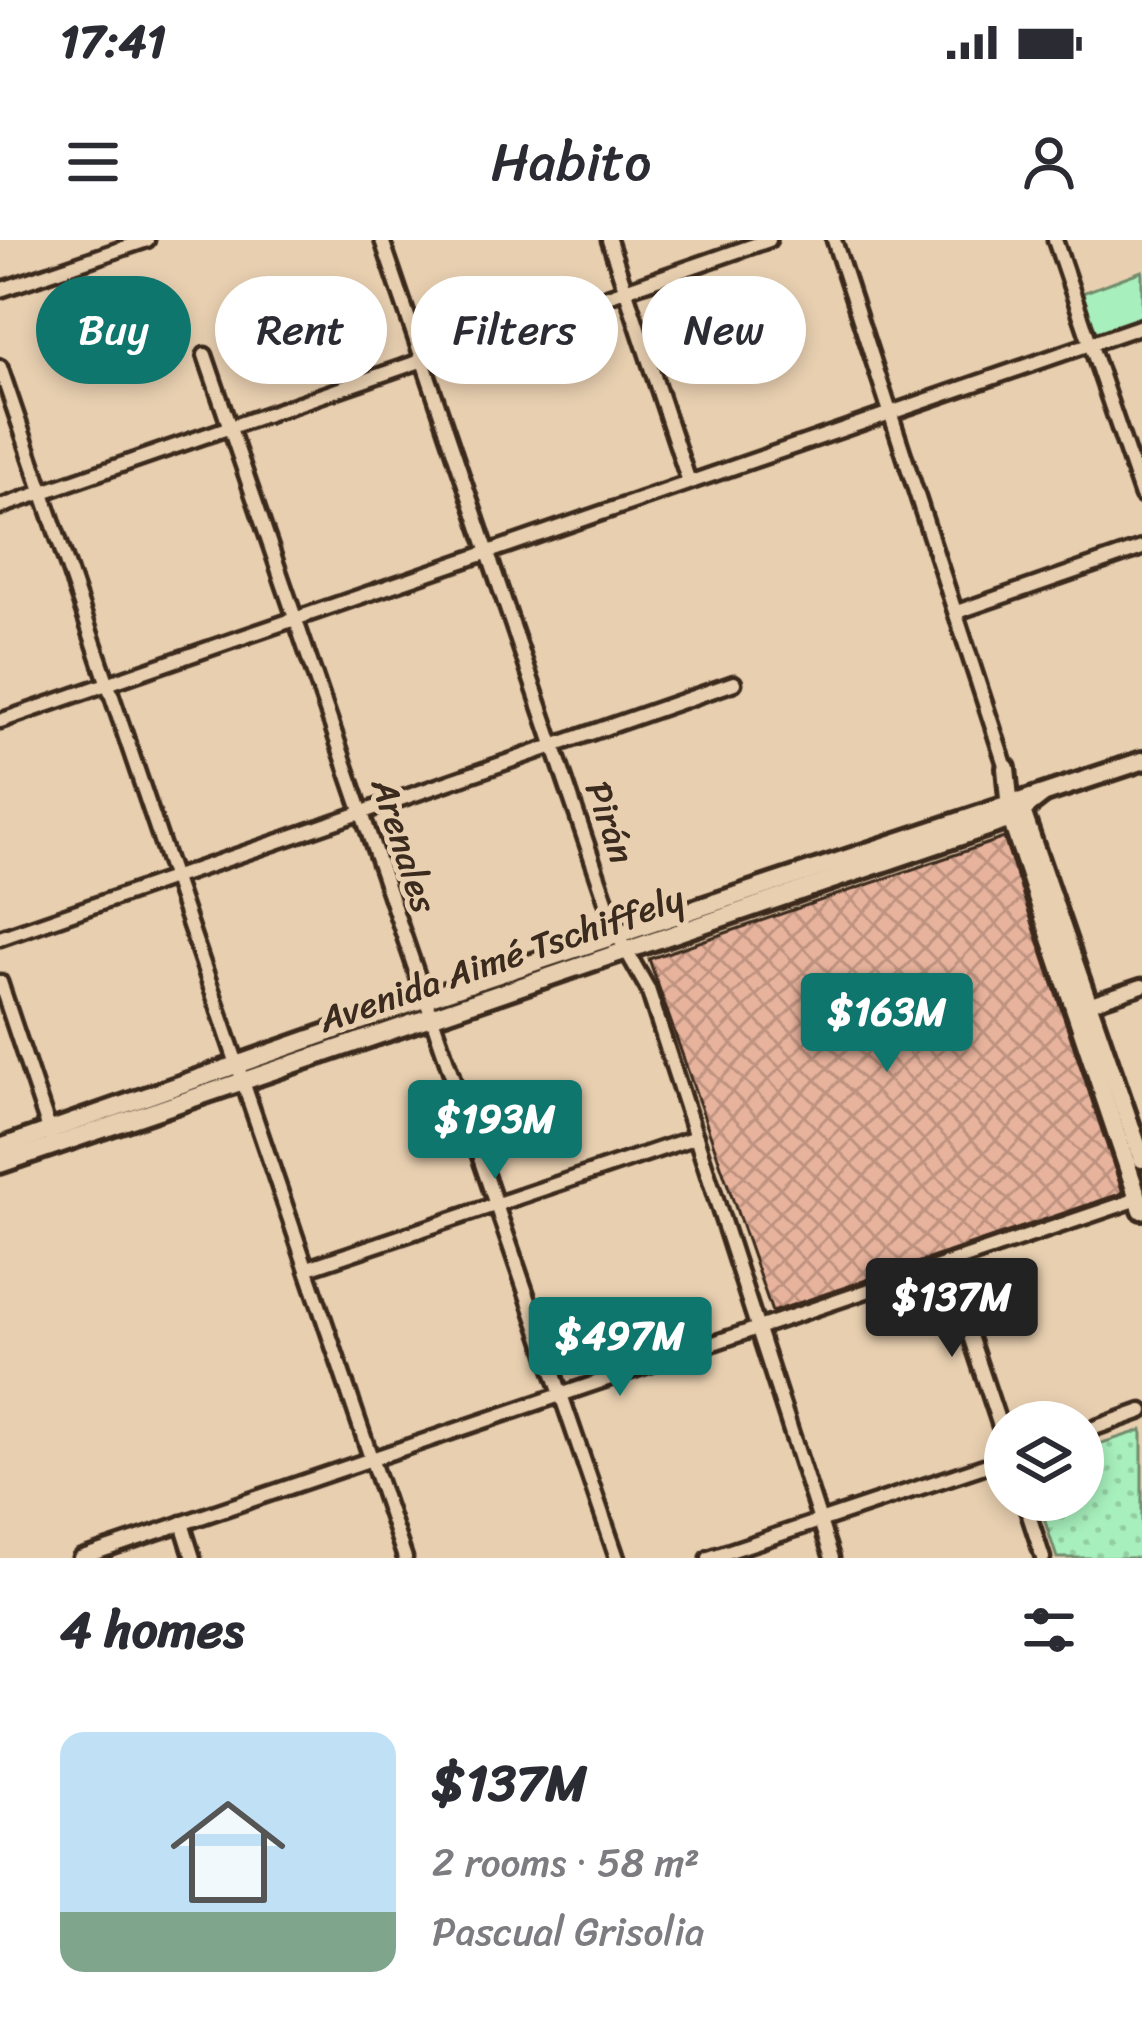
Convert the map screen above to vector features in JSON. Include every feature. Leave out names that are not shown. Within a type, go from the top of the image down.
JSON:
[{"type":"main road","name":"Avenida Aimé Tschiffely","points":[[0,1164],[52,1138],[1015,809],[1142,761]]},
{"type":"main road","points":[[1006,768],[1141,1203]]},
{"type":"main road","points":[[1015,809],[1142,1159]]},
{"type":"main road","name":"Avenida Aimé Tschiffely","points":[[0,1148],[52,1138]]},
{"type":"street","points":[[0,290],[147,240]]},
{"type":"street","name":"Pirán","points":[[382,240],[411,325]]},
{"type":"street","points":[[609,240],[689,482]]},
{"type":"street","points":[[618,293],[769,240]]},
{"type":"street","points":[[834,240],[1006,768]]},
{"type":"street","points":[[1055,240],[1142,496]]},
{"type":"street","points":[[0,721],[1142,326]]},
{"type":"street","name":"Arenales","points":[[205,355],[617,1558]]},
{"type":"street","points":[[0,507],[411,364]]},
{"type":"street","points":[[0,367],[405,1558]]},
{"type":"street","name":"Pirán","points":[[431,384],[623,943],[647,989],[832,1558]]},
{"type":"street","points":[[957,612],[1142,548]]},
{"type":"street","points":[[0,938],[734,683]]},
{"type":"street","points":[[0,982],[52,1138]]},
{"type":"street","points":[[1088,1004],[1142,986]]},
{"type":"street","points":[[308,1268],[695,1137]]},
{"type":"street","points":[[80,1558],[946,1264],[1141,1203]]},
{"type":"street","points":[[946,1264],[992,1401]]},
{"type":"street","points":[[1104,1425],[1142,1411]]},
{"type":"street","points":[[709,1558],[984,1466]]},
{"type":"street","points":[[1031,1521],[1042,1558]]},
{"type":"street","points":[[182,1523],[194,1558]]},
{"type":"green space","points":[[1142,271],[1142,326],[1097,342],[1074,296]]},
{"type":"green space","points":[[1142,1430],[1142,1558],[1057,1558],[1045,1521],[1104,1521],[1104,1442]]},
{"type":"building","points":[[1004,838],[1123,1193],[772,1312],[649,959]]}]
